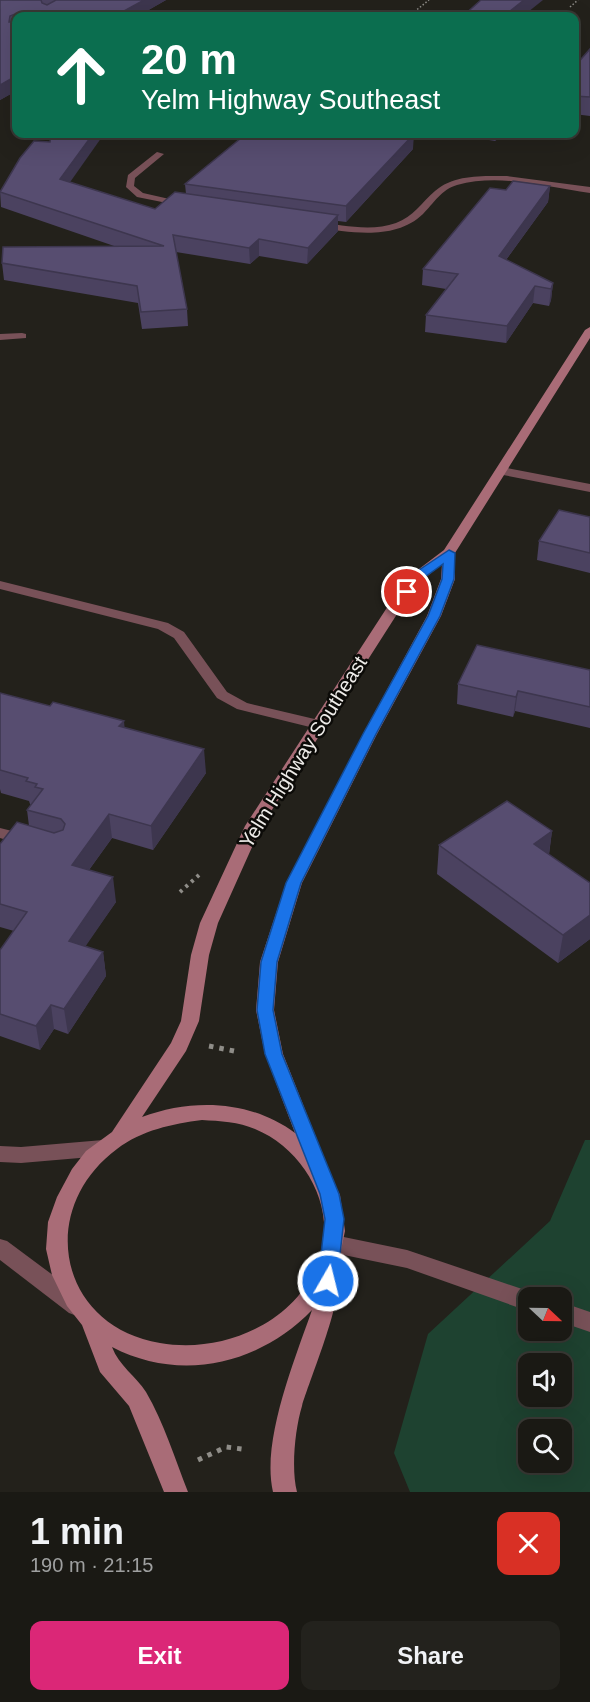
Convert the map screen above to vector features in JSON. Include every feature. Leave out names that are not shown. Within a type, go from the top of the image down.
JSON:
[{"type":"main road","name":"Yelm Highway Southeast","points":[[120,1135],[173,1054],[190,1021],[200,955],[209,923],[253,826],[393,609],[420,575],[449,553],[590,330]]},
{"type":"main road","name":"Yelm Highway Southeast","points":[[332,1252],[335,1219],[329,1194],[274,1054],[265,1010],[269,962],[294,883],[370,734],[434,616],[448,579],[449,553]]},
{"type":"main road","points":[[176,1492],[159,1446],[137,1398],[108,1365],[85,1313],[64,1282],[57,1254],[57,1226],[64,1199],[78,1174],[120,1135],[146,1122],[174,1115],[202,1112],[230,1114],[257,1122],[282,1134],[302,1151],[319,1172]]},
{"type":"main road","points":[[85,1313],[102,1330],[131,1346],[165,1356],[201,1357],[237,1350],[269,1336],[297,1314],[317,1288],[332,1252]]},
{"type":"main road","points":[[285,1492],[281,1476],[290,1408],[325,1303],[332,1252]]},
{"type":"street","points":[[160,153],[131,177],[130,186],[140,195],[193,206]]},
{"type":"street","points":[[306,223],[358,230],[390,227],[411,219],[439,190],[455,182],[483,178],[590,190]]},
{"type":"street","points":[[0,337],[22,336]]},
{"type":"street","points":[[502,471],[590,488]]},
{"type":"street","points":[[0,585],[163,626],[179,635],[222,695],[242,706],[318,724]]},
{"type":"street","points":[[0,833],[39,844]]},
{"type":"street","points":[[0,1154],[21,1155],[104,1148]]},
{"type":"street","points":[[0,1248],[85,1313]]},
{"type":"street","points":[[332,1252],[408,1259],[518,1298]]},
{"type":"street","points":[[572,1316],[590,1322]]},
{"type":"path","points":[[414,12],[429,0]]},
{"type":"path","points":[[570,7],[578,0]]},
{"type":"path","points":[[205,1045],[229,1052],[234,1051]]},
{"type":"path","points":[[194,1463],[226,1447],[242,1449]]},
{"type":"green space","points":[[585,1140],[590,1140],[590,1492],[410,1492],[394,1453],[428,1334],[550,1221]]},
{"type":"building","points":[[0,0],[41,0],[47,5],[56,0],[144,0],[122,12],[12,12],[9,22],[12,22],[12,78],[0,85]]},
{"type":"building","points":[[481,0],[524,0],[509,12],[468,12]]},
{"type":"building","points":[[590,49],[590,97],[579,96],[579,61]]},
{"type":"building","points":[[50,138],[90,138],[60,179],[155,209],[175,192],[338,215],[308,248],[259,239],[249,248],[173,235],[187,309],[141,312],[137,286],[2,263],[3,247],[164,246],[0,192],[20,158],[34,141],[50,142]]},
{"type":"building","points":[[241,138],[410,138],[346,206],[185,184]]},
{"type":"building","points":[[513,181],[550,186],[499,256],[553,283],[551,289],[535,286],[507,326],[426,315],[458,274],[423,269],[490,188],[506,190]]},
{"type":"building","points":[[559,510],[590,517],[590,553],[539,541]]},
{"type":"building","points":[[477,645],[590,670],[590,707],[518,691],[516,697],[458,684]]},
{"type":"building","points":[[0,693],[50,706],[53,702],[124,721],[119,726],[204,749],[151,826],[109,814],[72,865],[113,877],[69,941],[103,952],[64,1009],[51,1005],[36,1026],[0,1014],[0,950],[27,912],[0,904],[0,844],[17,822],[54,833],[63,830],[65,824],[61,819],[27,810],[43,789],[35,787],[37,784],[26,781],[28,778],[0,770]]},
{"type":"building","points":[[507,801],[552,831],[534,844],[590,883],[590,915],[563,935],[439,845]]},
{"type":"route","points":[[328,1281],[334,1244],[335,1219],[329,1194],[274,1054],[265,1010],[269,962],[294,883],[370,734],[434,616],[448,579],[449,553],[420,575],[407,592]]}]
